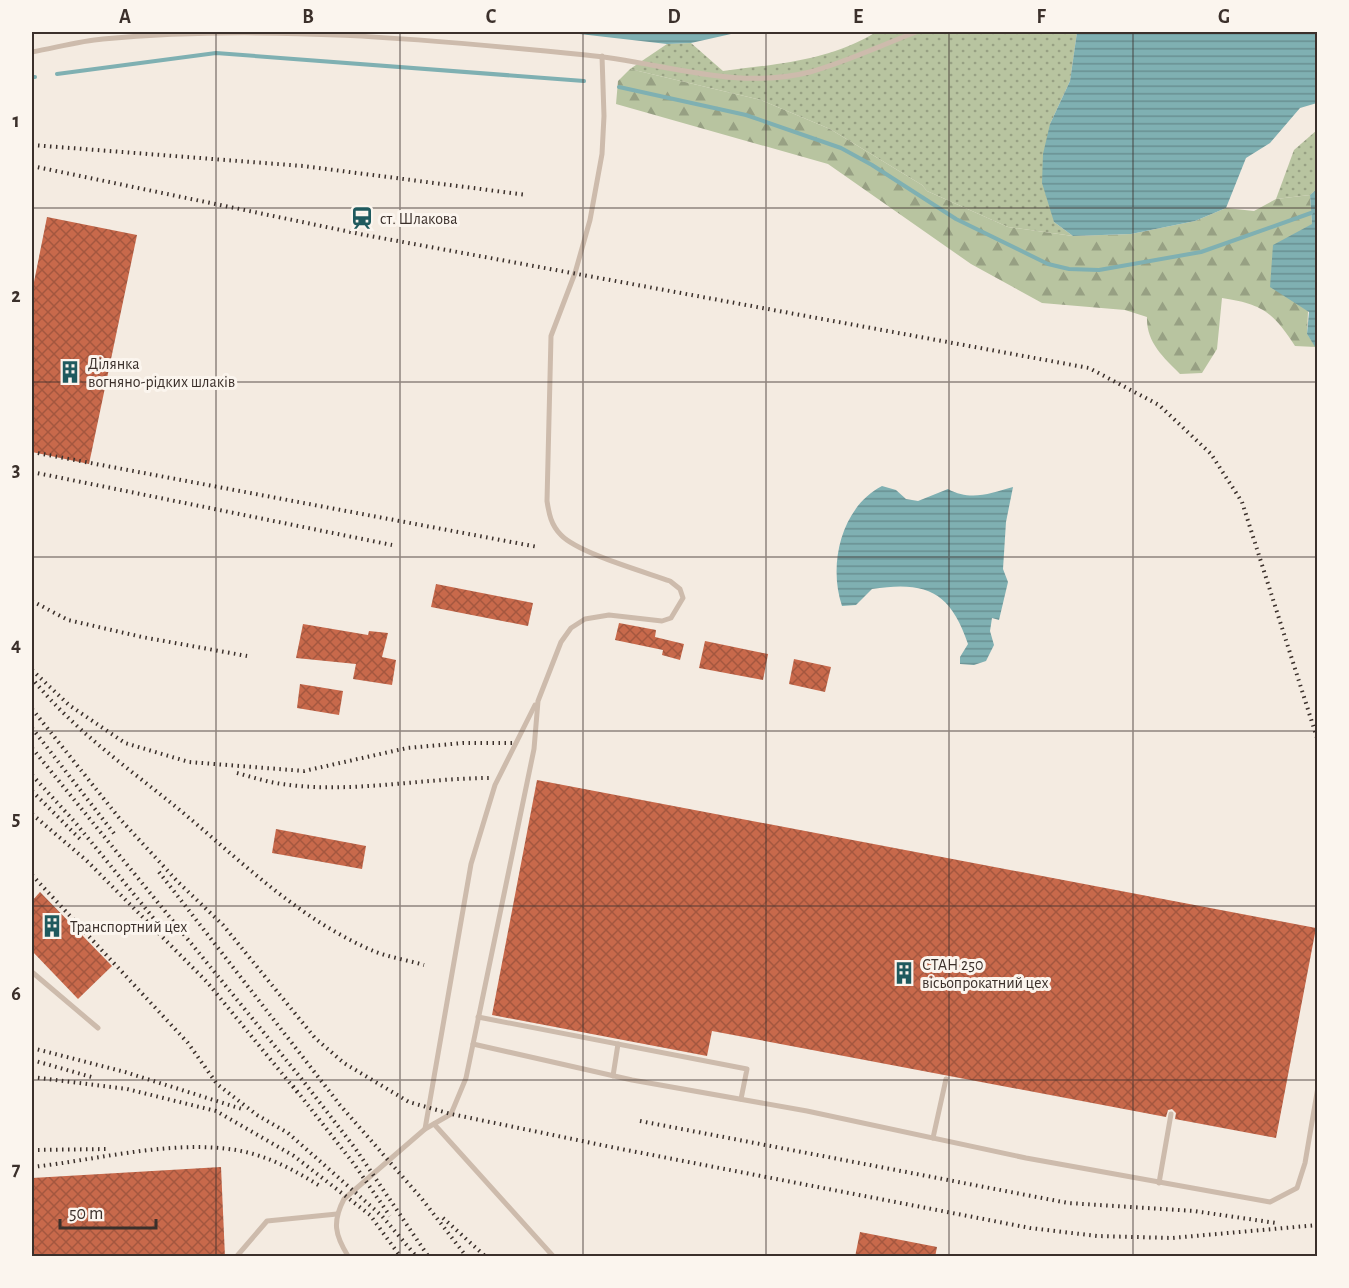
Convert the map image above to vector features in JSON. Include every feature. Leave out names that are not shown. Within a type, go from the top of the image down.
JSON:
[{"type":"lane","points":[[32,52],[101,39],[274,32],[477,44],[602,56],[689,73],[749,78],[810,72],[916,32]]},
{"type":"lane","points":[[425,1129],[471,864],[495,785],[538,701],[561,642],[571,628],[585,619],[609,615],[662,621],[671,618],[682,598],[680,589],[670,581],[581,548],[562,537],[550,519],[547,501],[551,336],[575,273],[590,220],[602,154],[604,116],[602,56]]},
{"type":"lane","points":[[348,1257],[336,1237],[337,1214],[344,1199],[425,1129],[451,1114],[466,1078],[534,749],[538,701]]},
{"type":"lane","points":[[32,972],[98,1028]]},
{"type":"lane","points":[[478,1017],[747,1069],[741,1099]]},
{"type":"lane","points":[[473,1044],[613,1076],[741,1099],[1159,1183],[1270,1202],[1297,1188],[1305,1163],[1317,1087]]},
{"type":"lane","points":[[613,1076],[618,1044]]},
{"type":"lane","points":[[933,1138],[946,1079]]},
{"type":"lane","points":[[1159,1183],[1171,1114]]},
{"type":"lane","points":[[434,1124],[553,1257]]},
{"type":"lane","points":[[237,1257],[267,1221],[337,1214]]},
{"type":"green space","points":[[876,32],[1077,32],[1070,81],[1050,124],[1054,222],[1073,236],[1008,227],[927,191],[922,185],[830,129],[761,100],[630,69],[667,44],[691,43],[723,71],[802,60],[840,49]]},
{"type":"green space","points":[[630,69],[761,100],[830,129],[922,185],[927,191],[1008,227],[1073,236],[1131,234],[1195,221],[1226,208],[1254,211],[1276,199],[1310,195],[1312,224],[1307,334],[1316,347],[1295,346],[1273,317],[1247,303],[1222,298],[1217,349],[1202,373],[1180,374],[1153,342],[1147,326],[1147,317],[1125,310],[1042,303],[971,264],[828,164],[616,104],[618,81]]},
{"type":"green space","points":[[1317,130],[1317,189],[1310,195],[1276,199],[1294,150]]},
{"type":"water","points":[[562,32],[740,32],[691,43],[667,44]]},
{"type":"water","points":[[1077,32],[1317,32],[1317,103],[1300,108],[1270,143],[1246,158],[1226,208],[1195,221],[1131,234],[1073,236],[1054,222],[1042,183],[1043,154],[1050,124],[1070,81]]},
{"type":"water","points":[[1317,189],[1317,350],[1307,334],[1309,312],[1270,287],[1273,245],[1312,224],[1310,195]]},
{"type":"water","points":[[882,486],[896,490],[906,499],[918,501],[948,489],[964,495],[972,495],[988,494],[1013,487],[1006,522],[1003,569],[1008,582],[999,620],[992,618],[990,631],[994,645],[986,661],[974,665],[960,664],[960,657],[968,644],[961,626],[944,601],[921,589],[891,587],[872,589],[856,605],[842,606],[837,573],[841,538],[856,508]]},
{"type":"building","name":"Ділянка вогняно-рідких шлаків","points":[[47,217],[137,235],[89,464],[32,452],[32,292]]},
{"type":"building","points":[[436,584],[533,603],[528,626],[431,607]]},
{"type":"building","points":[[619,623],[656,630],[655,637],[684,644],[680,660],[662,655],[663,650],[615,640]]},
{"type":"building","points":[[303,624],[368,635],[369,631],[388,633],[382,657],[396,660],[392,685],[353,679],[356,664],[296,658]]},
{"type":"building","points":[[705,641],[768,654],[763,680],[699,668]]},
{"type":"building","points":[[794,659],[831,667],[825,692],[789,684]]},
{"type":"building","points":[[300,684],[343,691],[339,715],[297,708]]},
{"type":"building","name":"СТАН 250 вісьопрокатний цех","points":[[537,780],[1316,928],[1276,1138],[1175,1119],[1176,1113],[1172,1109],[1168,1110],[1166,1117],[712,1031],[707,1056],[492,1015]]},
{"type":"building","points":[[276,829],[366,846],[362,869],[272,853]]},
{"type":"building","name":"Транспортний цех","points":[[40,892],[112,966],[78,999],[32,951],[32,901]]},
{"type":"building","points":[[221,1167],[225,1257],[34,1257],[32,1178]]},
{"type":"building","points":[[860,1232],[937,1247],[935,1257],[855,1257]]},
{"type":"waterway","points":[[57,74],[216,53],[584,81]]},
{"type":"waterway","points":[[619,87],[746,115],[841,148],[872,165],[956,219],[1048,264],[1069,269],[1099,270],[1201,252],[1311,213]]},
{"type":"railway","points":[[32,145],[303,166],[527,195]]},
{"type":"railway","points":[[32,166],[365,235],[1089,368],[1159,405],[1211,454],[1242,502],[1318,741]]},
{"type":"railway","points":[[32,452],[538,547]]},
{"type":"railway","points":[[32,472],[392,545]]},
{"type":"railway","points":[[32,601],[68,620],[142,637],[247,656]]},
{"type":"railway","points":[[32,670],[69,705],[125,743],[189,762],[304,771],[407,748],[463,743],[514,743]]},
{"type":"railway","points":[[35,682],[51,701],[86,734],[271,888],[344,937],[390,957],[424,965]]},
{"type":"railway","points":[[32,709],[120,819],[178,882],[223,925],[315,1038],[344,1063],[409,1102],[451,1114],[616,1148],[1030,1228],[1097,1236],[1172,1238],[1318,1225]]},
{"type":"railway","points":[[32,728],[116,836]]},
{"type":"railway","points":[[32,748],[300,1077],[355,1148],[428,1256]]},
{"type":"railway","points":[[237,773],[265,781],[308,787],[490,778]]},
{"type":"railway","points":[[32,775],[74,821],[155,920]]},
{"type":"railway","points":[[32,791],[81,840]]},
{"type":"railway","points":[[32,814],[86,860],[207,982],[298,1093]]},
{"type":"railway","points":[[159,872],[340,1105],[422,1199],[466,1256]]},
{"type":"railway","points":[[32,875],[188,1043],[217,1084],[257,1115],[288,1133],[382,1216],[416,1256]]},
{"type":"railway","points":[[32,1048],[125,1072],[242,1109]]},
{"type":"railway","points":[[32,1060],[95,1078]]},
{"type":"railway","points":[[32,1077],[127,1089],[216,1111],[294,1156],[370,1215],[400,1256]]},
{"type":"railway","points":[[293,1086],[354,1164],[390,1216]]},
{"type":"railway","points":[[640,1121],[1068,1203],[1194,1211],[1276,1223]]},
{"type":"railway","points":[[32,1167],[169,1148],[224,1148],[269,1159],[320,1186]]},
{"type":"railway","points":[[32,1150],[109,1149]]},
{"type":"railway","points":[[443,1218],[485,1256]]},
{"type":"place","name":"ст. Шлакова","points":[[362,218]]},
{"type":"place","name":"Ділянка вогняно-рідких шлаків","points":[[70,372]]},
{"type":"place","name":"Транспортний цех","points":[[52,926]]},
{"type":"place","name":"СТАН 250 вісьопрокатний цех","points":[[904,973]]}]
